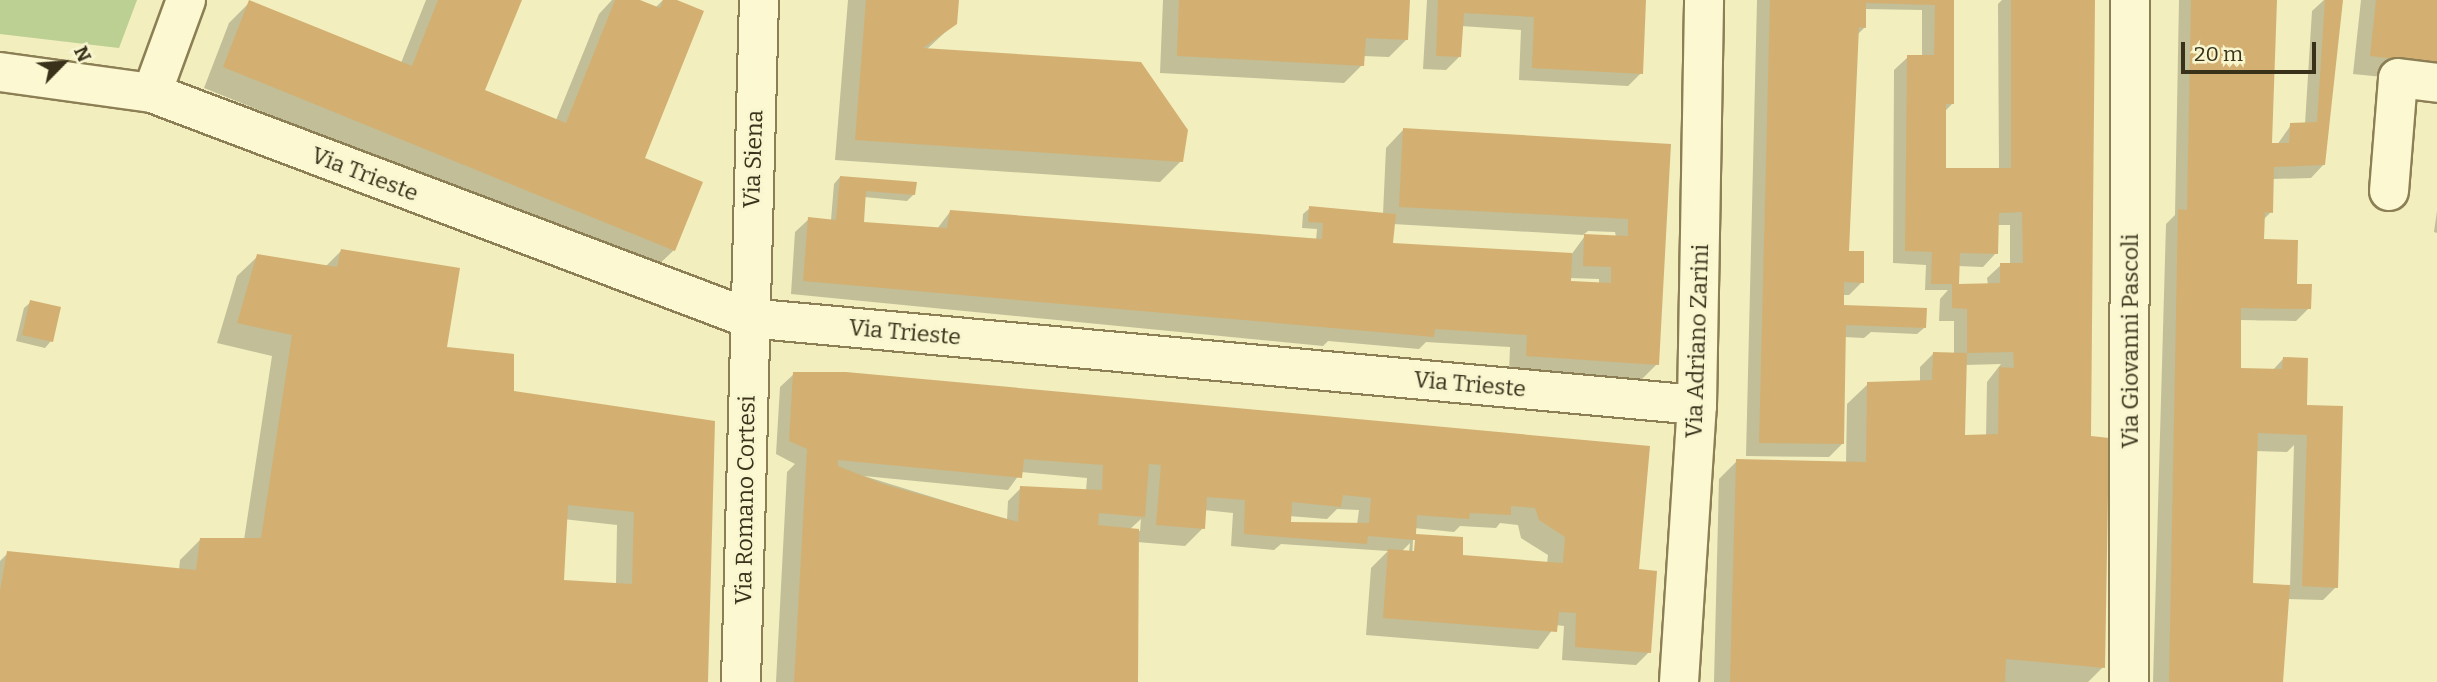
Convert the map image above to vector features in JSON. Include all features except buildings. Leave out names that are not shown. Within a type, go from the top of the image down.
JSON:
[{"type":"street","points":[[152,93],[186,0]]},
{"type":"street","name":"Via Siena","points":[[748,318],[759,0]]},
{"type":"street","name":"Via Adriano Zarini","points":[[1679,682],[1697,405],[1704,0]]},
{"type":"street","name":"Via Giovanni Pascoli","points":[[2129,682],[2130,0]]},
{"type":"street","name":"Via Trieste","points":[[0,72],[152,93],[748,318],[1697,405]]},
{"type":"street","points":[[2389,191],[2399,78],[2437,83]]},
{"type":"street","name":"Via Romano Cortesi","points":[[741,682],[748,318]]},
{"type":"green space","points":[[0,0],[137,0],[119,48],[0,34]]}]
